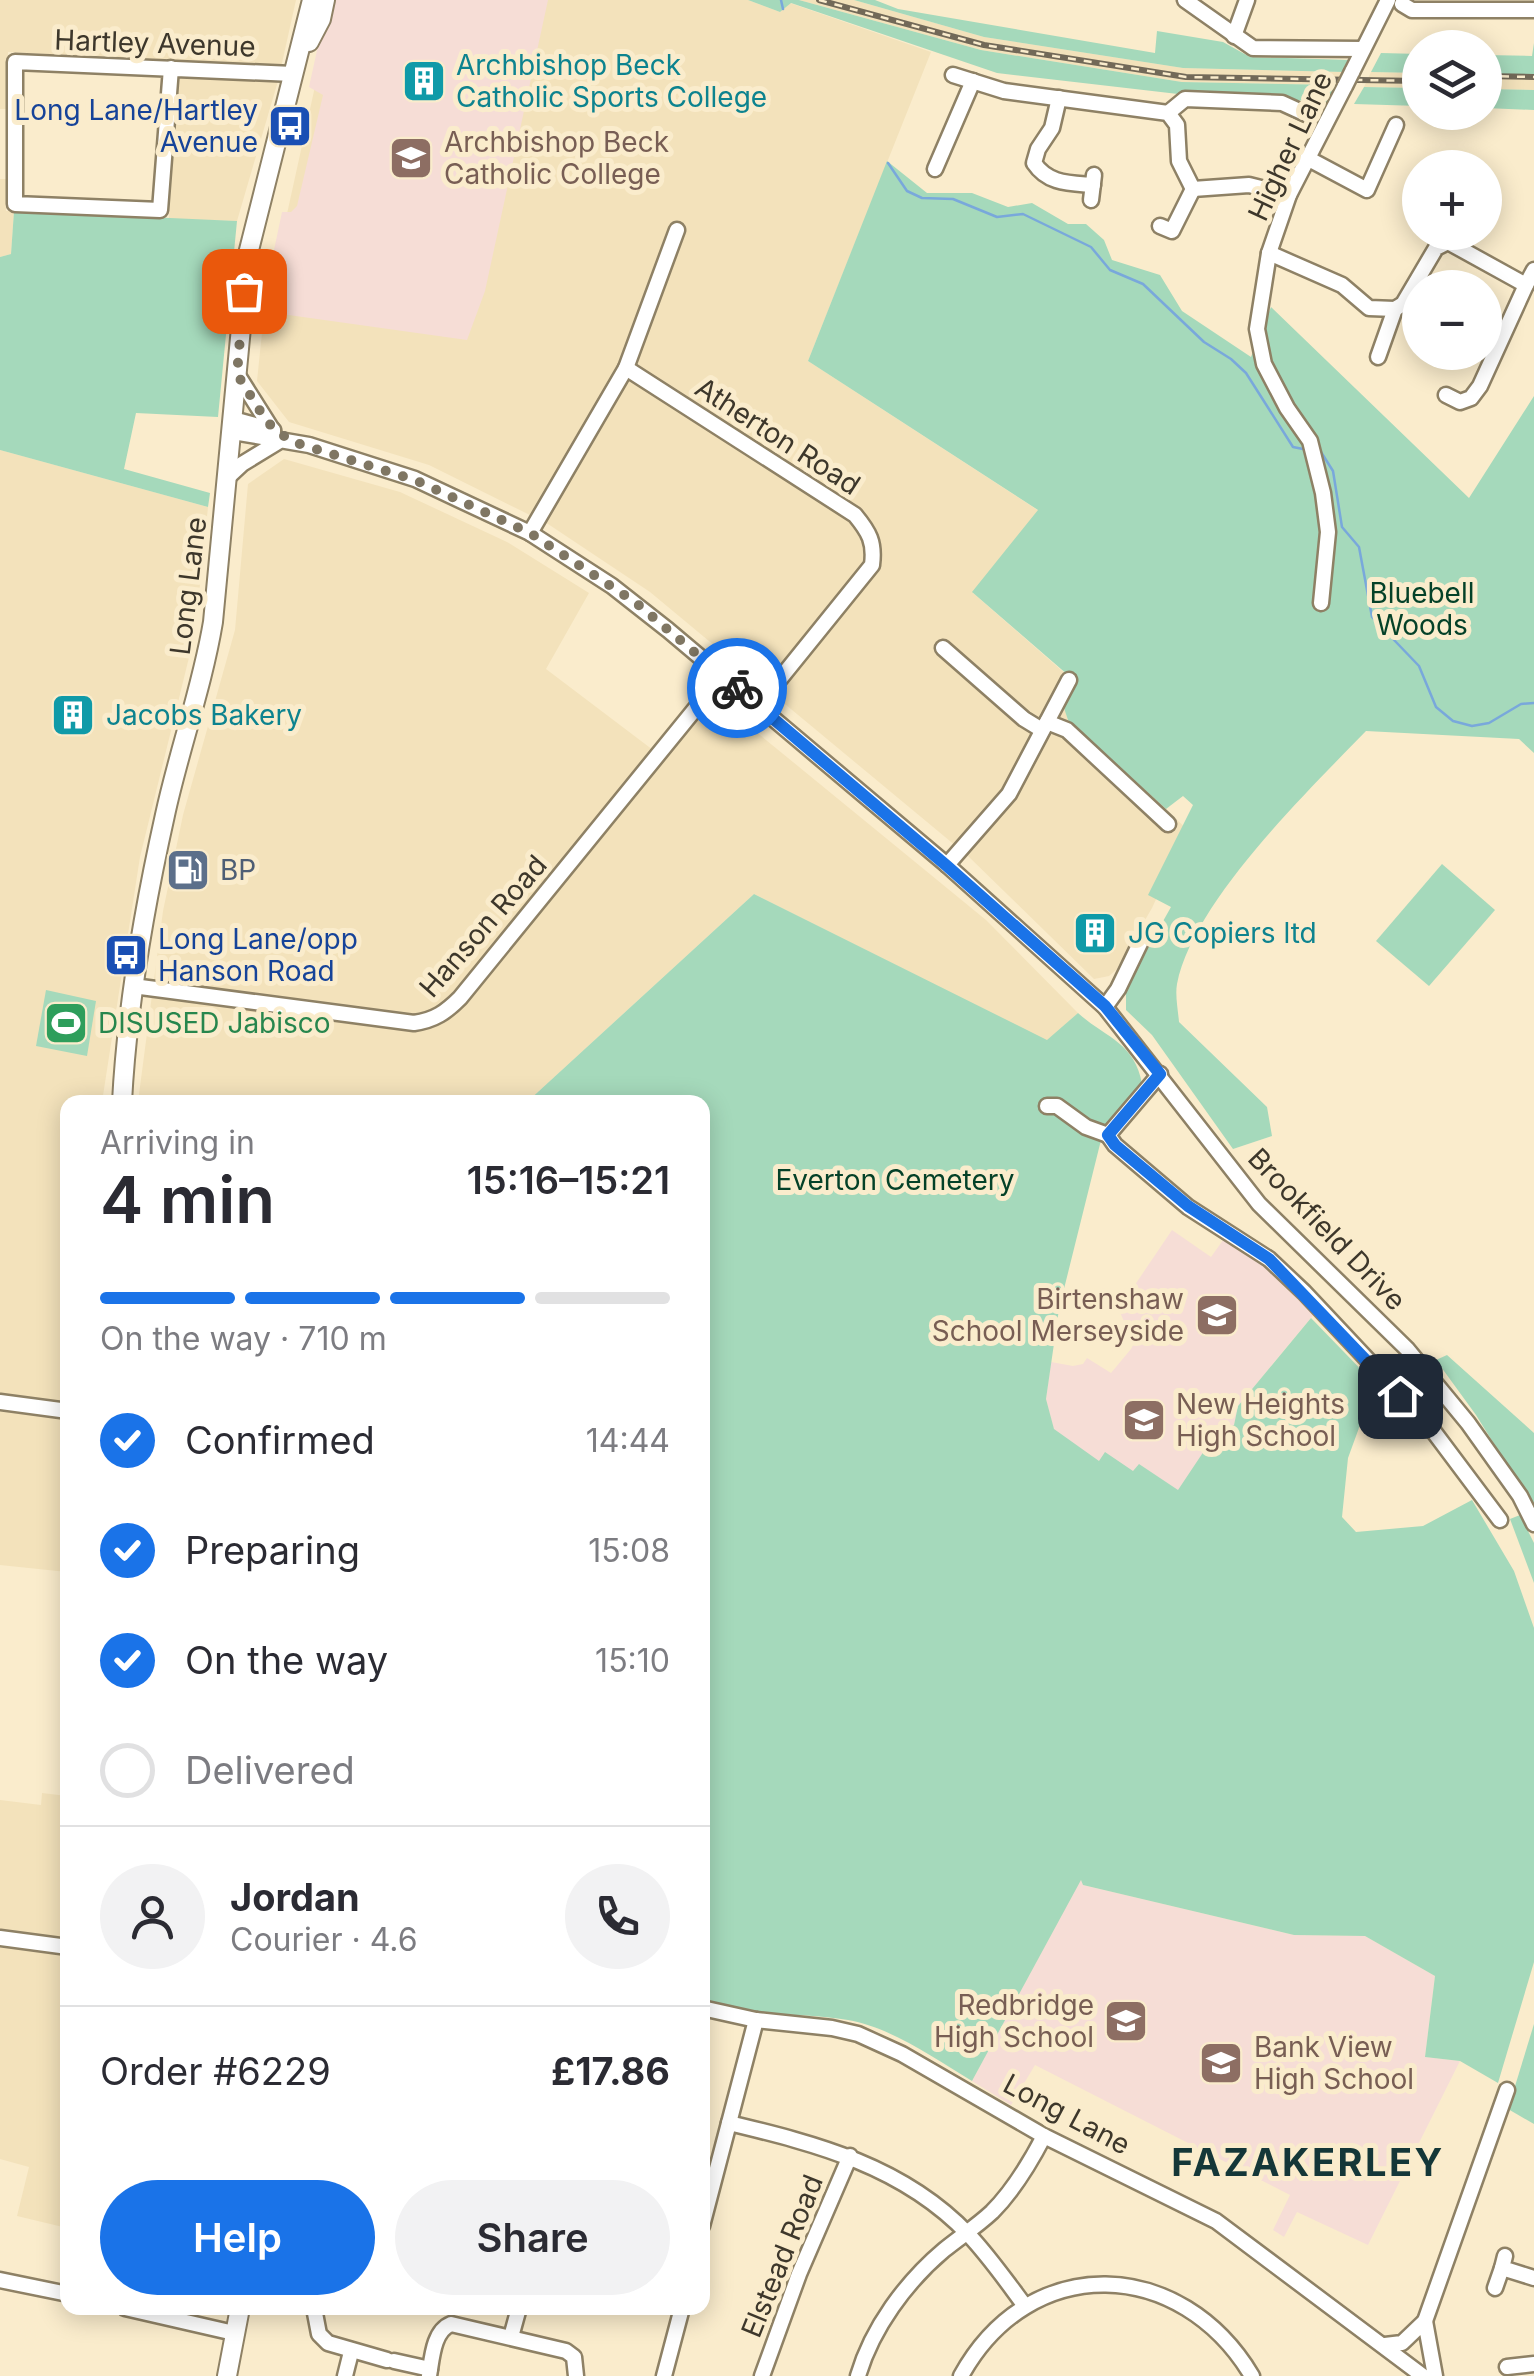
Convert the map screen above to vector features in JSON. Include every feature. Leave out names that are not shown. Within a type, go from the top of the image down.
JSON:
[{"type":"main road","name":"Long Lane","points":[[123,1095],[133,986],[165,812],[206,666],[248,254],[312,0]]},
{"type":"main road","name":"Long Lane","points":[[293,74],[321,19],[325,0]]},
{"type":"main road","points":[[227,2376],[238,2315]]},
{"type":"street","points":[[1185,0],[1207,7],[1234,36],[1253,48],[1363,48]]},
{"type":"street","points":[[1234,36],[1247,0]]},
{"type":"street","points":[[1394,2],[1412,10],[1453,5],[1529,7]]},
{"type":"street","name":"Higher Lane","points":[[1321,603],[1328,532],[1323,493],[1310,441],[1264,364],[1257,329],[1269,253],[1289,195],[1363,48],[1394,2]]},
{"type":"street","name":"Hartley Avenue","points":[[171,68],[160,210],[15,204],[15,62],[171,68],[293,74]]},
{"type":"street","points":[[954,75],[1004,91],[1168,114],[1177,126],[1180,161],[1193,189]]},
{"type":"street","points":[[935,169],[951,153],[973,81]]},
{"type":"street","points":[[1058,98],[1052,128],[1038,148],[1034,162],[1041,174],[1057,182],[1093,187]]},
{"type":"street","points":[[1168,114],[1185,99],[1282,103],[1306,114]]},
{"type":"street","points":[[1307,158],[1367,190],[1394,125]]},
{"type":"street","points":[[1193,189],[1249,185],[1289,195]]},
{"type":"street","points":[[1160,226],[1172,231],[1193,189]]},
{"type":"street","points":[[530,533],[626,368],[677,230]]},
{"type":"street","points":[[1378,357],[1395,310],[1403,304],[1435,250]]},
{"type":"street","points":[[1470,250],[1526,285]]},
{"type":"street","points":[[1269,253],[1342,286],[1369,308],[1395,310]]},
{"type":"street","points":[[1446,395],[1470,406],[1534,270]]},
{"type":"street","name":"Atherton Road","points":[[626,368],[854,515],[868,531],[874,547],[872,564],[758,706]]},
{"type":"street","points":[[228,477],[280,438],[237,374]]},
{"type":"street","name":"Brookfield Drive","points":[[233,425],[415,480],[530,533],[635,602],[947,866],[1105,1006],[1259,1204],[1408,1350],[1468,1423],[1520,1496],[1534,1524]]},
{"type":"street","points":[[943,648],[1024,719],[1067,730],[1168,824]]},
{"type":"street","name":"Hanson Road","points":[[133,986],[414,1023],[430,1021],[460,998],[722,676]]},
{"type":"street","points":[[947,866],[1009,794],[1068,680]]},
{"type":"street","points":[[1105,1006],[1118,989],[1146,933]]},
{"type":"street","points":[[1108,1135],[1160,1074]]},
{"type":"street","points":[[1047,1106],[1057,1106],[1086,1127],[1108,1135],[1188,1206],[1269,1259],[1428,1424],[1500,1520]]},
{"type":"street","points":[[0,1402],[60,1409]]},
{"type":"street","points":[[0,1938],[60,1946]]},
{"type":"street","name":"Long Lane","points":[[710,2010],[858,2034],[902,2054],[1044,2136],[1216,2221],[1385,2346],[1413,2373]]},
{"type":"street","points":[[710,2194],[756,2020]]},
{"type":"street","points":[[1385,2346],[1402,2342],[1425,2321],[1507,2090]]},
{"type":"street","points":[[728,2123],[809,2142],[897,2178],[966,2233],[1025,2306]]},
{"type":"street","points":[[858,2376],[902,2292],[941,2252],[993,2211],[1014,2186],[1044,2136]]},
{"type":"street","name":"Elstead Road","points":[[762,2376],[799,2274],[850,2156]]},
{"type":"street","points":[[1496,2288],[1503,2262],[1534,2278]]},
{"type":"street","points":[[0,2280],[60,2292]]},
{"type":"street","points":[[961,2376],[977,2349],[1025,2306],[1058,2292],[1095,2285],[1130,2286],[1165,2295],[1194,2311],[1222,2333],[1252,2376]]},
{"type":"street","points":[[157,2315],[234,2332]]},
{"type":"street","points":[[315,2315],[318,2334],[328,2344],[429,2373],[443,2327],[451,2324],[566,2351],[574,2357],[576,2376]]},
{"type":"street","points":[[511,2336],[517,2315]]},
{"type":"street","points":[[664,2376],[680,2315]]},
{"type":"street","points":[[1425,2321],[1434,2376]]},
{"type":"street","points":[[345,2376],[351,2352]]},
{"type":"street","points":[[1507,2366],[1534,2364]]},
{"type":"shaded area","points":[[0,0],[296,0],[278,81],[237,221],[169,219],[176,60],[8,52],[6,109],[0,109]]},
{"type":"shaded area","name":"Archbishop Beck Catholic College","points":[[328,0],[548,0],[485,291],[467,340],[260,311],[269,294],[266,288],[282,212],[291,212],[297,206],[323,95],[309,87]]},
{"type":"shaded area","points":[[334,0],[748,0],[780,12],[790,3],[931,52],[808,361],[1039,511],[973,593],[1076,683],[1065,708],[1068,720],[1188,830],[1152,908],[1109,976],[1094,979],[968,856],[650,592],[548,524],[429,465],[289,422],[257,381],[263,323]]},
{"type":"shaded area","points":[[799,0],[854,0],[984,37],[1183,68],[1344,72],[1337,85],[1182,82],[981,50]]},
{"type":"shaded area","points":[[1371,72],[1402,73],[1402,88],[1364,87]]},
{"type":"shaded area","points":[[1502,74],[1534,75],[1534,90],[1502,89]]},
{"type":"shaded area","points":[[0,179],[6,179],[6,211],[14,211],[11,254],[0,257]]},
{"type":"shaded area","points":[[0,450],[208,507],[195,633],[140,857],[103,1095],[60,1095],[60,1571],[0,1565]]},
{"type":"shaded area","points":[[284,459],[400,492],[507,542],[589,593],[546,669],[653,750],[705,690],[986,920],[1078,1013],[1047,1041],[754,894],[535,1095],[139,1095],[163,911],[183,815],[235,630],[248,484]]},
{"type":"shaded area","points":[[1172,1230],[1211,1257],[1226,1236],[1266,1263],[1315,1313],[1238,1406],[1234,1425],[1216,1433],[1178,1491],[1139,1465],[1133,1471],[1099,1462],[1054,1430],[1046,1399],[1051,1362],[1073,1366],[1083,1364],[1087,1358],[1111,1373],[1131,1349],[1137,1338],[1128,1331],[1120,1312],[1122,1304]]},
{"type":"shaded area","points":[[42,1793],[60,1795],[60,2226],[17,2216],[29,2167],[0,2159],[0,1800],[41,1805]]},
{"type":"shaded area","name":"Bank View High School","points":[[1081,1879],[1083,1885],[1294,1935],[1365,1936],[1435,1976],[1425,2057],[1460,2061],[1368,2245],[1297,2212],[1284,2237],[1273,2230],[1290,2195],[1035,2065],[1011,2105],[972,2081]]},
{"type":"green space","points":[[748,0],[799,0],[981,50],[1182,82],[1337,85],[1329,102],[1178,94],[997,73],[791,3],[780,12]]},
{"type":"green space","points":[[854,0],[875,0],[898,9],[1155,53],[1157,31],[1223,42],[1250,57],[1350,60],[1344,72],[1183,68],[984,37]]},
{"type":"green space","points":[[1534,43],[1534,75],[1502,74],[1502,55],[1532,56]]},
{"type":"green space","points":[[1381,53],[1402,54],[1402,73],[1371,72]]},
{"type":"green space","points":[[1364,87],[1402,88],[1402,105],[1354,104]]},
{"type":"green space","points":[[1502,89],[1534,90],[1534,110],[1502,109]]},
{"type":"green space","name":"Bluebell Woods","points":[[887,161],[927,193],[972,193],[1008,207],[1032,203],[1068,224],[1086,224],[1104,240],[1112,260],[1160,275],[1182,311],[1251,357],[1271,307],[1469,498],[1534,396],[1534,753],[1519,739],[1366,731],[1256,849],[1205,918],[1187,952],[1176,988],[1179,1022],[1267,1107],[1272,1136],[1233,1149],[1152,1035],[1126,1010],[1126,987],[1171,907],[1148,895],[1193,805],[1183,796],[1166,809],[1068,720],[1064,708],[1076,682],[972,592],[1038,510],[808,361]]},
{"type":"green space","points":[[14,211],[237,221],[218,417],[136,413],[124,469],[210,493],[208,507],[0,450],[0,257],[11,254]]},
{"type":"green space","points":[[1442,864],[1495,910],[1429,986],[1376,941]]},
{"type":"green space","name":"Everton Cemetery","points":[[754,894],[1047,1040],[1078,1013],[1126,1049],[1142,1084],[1104,1128],[1059,1309],[1046,1399],[1054,1429],[1099,1461],[1105,1452],[1133,1471],[1139,1464],[1178,1490],[1216,1433],[1234,1425],[1238,1406],[1311,1318],[1375,1384],[1348,1458],[1342,1517],[1356,1532],[1423,1526],[1472,1500],[1514,1571],[1534,1628],[1534,1962],[1498,2083],[1460,2061],[1425,2057],[1435,1976],[1365,1936],[1294,1935],[1083,1885],[1081,1880],[972,2081],[912,2045],[864,2024],[738,2009],[710,2001],[710,1095],[535,1095]]},
{"type":"green space","name":"DISUSED Jabisco","points":[[46,990],[96,1001],[87,1056],[36,1046]]},
{"type":"green space","points":[[1447,1355],[1534,1433],[1534,1508],[1436,1360]]},
{"type":"green space","points":[[1520,1515],[1534,1543],[1534,1583],[1510,1519]]},
{"type":"green space","points":[[1534,2024],[1534,2124],[1508,2109]]},
{"type":"waterway","points":[[781,0],[783,9]]},
{"type":"waterway","points":[[888,163],[907,191],[922,198],[953,199],[997,217],[1023,214],[1091,247],[1110,270],[1143,284],[1204,342],[1246,373],[1293,447],[1303,449]]},
{"type":"waterway","points":[[1321,452],[1333,471],[1342,527],[1359,547],[1372,617],[1419,666],[1436,707],[1453,721],[1472,726],[1489,723],[1521,704],[1534,703]]},
{"type":"railway","points":[[819,0],[984,45],[1186,77],[1402,81]]},
{"type":"railway","points":[[1502,76],[1534,77]]},
{"type":"way so far","points":[[244,291],[237,374],[274,431],[298,444],[415,480],[530,533],[635,602],[737,688]]},
{"type":"place","name":"Archbishop Beck Catholic Sports College","points":[[424,81]]},
{"type":"place","name":"Long Lane/Hartley Avenue","points":[[290,126]]},
{"type":"place","name":"Archbishop Beck Catholic College","points":[[411,158]]},
{"type":"place","name":"Jacobs Bakery","points":[[73,715]]},
{"type":"place","name":"BP","points":[[188,870]]},
{"type":"place","name":"JG Copiers ltd","points":[[1095,933]]},
{"type":"place","name":"Long Lane/opp Hanson Road","points":[[126,955]]},
{"type":"place","name":"DISUSED Jabisco","points":[[66,1023]]},
{"type":"place","name":"Birtenshaw School Merseyside","points":[[1217,1315]]},
{"type":"place","name":"New Heights High School","points":[[1144,1420]]},
{"type":"place","name":"Redbridge High School","points":[[1126,2021]]},
{"type":"place","name":"Bank View High School","points":[[1221,2063]]},
{"type":"district","name":"FAZAKERLEY","points":[[1308,2163]]},
{"type":"route","points":[[737,688],[1105,1006],[1160,1074],[1108,1135],[1115,1145],[1188,1206],[1269,1259],[1400,1396]]}]
